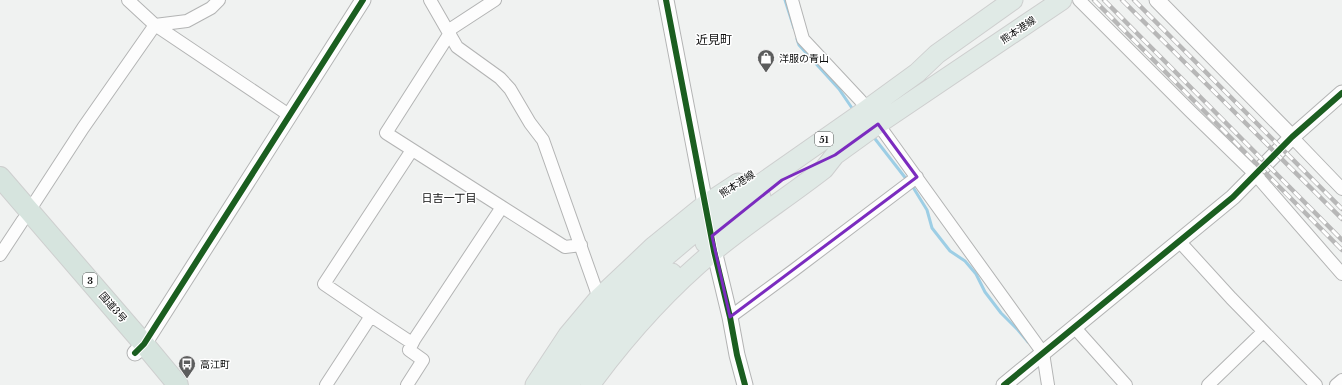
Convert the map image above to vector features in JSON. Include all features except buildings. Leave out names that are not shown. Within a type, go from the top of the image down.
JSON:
[{"type":"highway","name":"国道3号","points":[[0,177],[26,215],[140,348],[178,385]]},
{"type":"highway","name":"国道3号","points":[[0,194],[26,215]]},
{"type":"highway","name":"国道3号","points":[[140,348],[161,385]]},
{"type":"main road","name":"熊本港線","points":[[551,385],[594,328],[628,292],[664,258],[710,228],[917,73],[937,54],[1013,0]]},
{"type":"main road","name":"熊本港線","points":[[535,385],[568,335],[599,298],[653,247],[710,228],[824,169],[835,155],[878,124],[1062,0]]},
{"type":"main road","name":"熊本港線","points":[[568,385],[590,355],[710,228],[861,100],[913,64],[937,54]]},
{"type":"main road","name":"熊本港線","points":[[595,382],[617,349],[649,312],[684,278],[710,228]]},
{"type":"street","points":[[128,0],[155,25],[289,115]]},
{"type":"street","points":[[0,255],[83,128],[155,25],[187,21],[211,8],[219,0]]},
{"type":"street","points":[[140,348],[363,0]]},
{"type":"street","points":[[430,0],[450,32],[457,47],[500,78],[510,89],[543,140],[599,298]]},
{"type":"street","points":[[495,0],[450,32],[386,133],[565,247],[581,245]]},
{"type":"street","points":[[666,0],[710,228],[737,355],[745,385]]},
{"type":"street","points":[[792,0],[803,39],[861,100]]},
{"type":"street","points":[[1079,0],[1255,174],[1342,274]]},
{"type":"street","points":[[1158,0],[1342,189]]},
{"type":"street","points":[[1004,385],[1233,197],[1292,137],[1342,93]]},
{"type":"street","points":[[878,124],[1043,353],[1048,385]]},
{"type":"street","points":[[412,150],[324,284],[412,343],[414,340]]},
{"type":"street","points":[[730,317],[917,177]]},
{"type":"street","points":[[407,385],[423,360],[409,350],[414,340],[502,207]]},
{"type":"street","points":[[1179,241],[1263,332],[1316,385]]},
{"type":"street","points":[[326,385],[371,316]]},
{"type":"street","points":[[1075,328],[1126,385]]},
{"type":"street","points":[[1208,385],[1263,332]]},
{"type":"street","points":[[1336,385],[1342,380]]},
{"type":"highlighted area","points":[[878,124],[917,177],[730,317],[712,236],[782,180],[835,155]]},
{"type":"waterway","points":[[785,0],[794,28]]},
{"type":"waterway","points":[[797,39],[799,45],[839,89],[854,111]]},
{"type":"waterway","points":[[872,135],[907,180]]},
{"type":"waterway","points":[[911,184],[927,210],[932,228],[950,251],[965,261],[976,274],[985,292],[1001,313],[1028,342]]},
{"type":"railway","points":[[1094,0],[1342,250]]},
{"type":"railway","points":[[1104,0],[1342,240]]},
{"type":"railway","points":[[1122,0],[1342,219]]},
{"type":"railway","points":[[1134,0],[1342,209]]},
{"type":"cycle path","points":[[135,353],[144,344],[363,0]]},
{"type":"cycle path","points":[[666,0],[714,251],[745,385]]},
{"type":"cycle path","points":[[1004,385],[1233,197],[1292,137],[1342,93]]},
{"type":"place","name":"洋服の青山","points":[[766,73]]},
{"type":"place","name":"高江町","points":[[187,379]]},
{"type":"district","name":"近見町","points":[[714,39]]},
{"type":"district","name":"日吉一丁目","points":[[449,198]]}]
